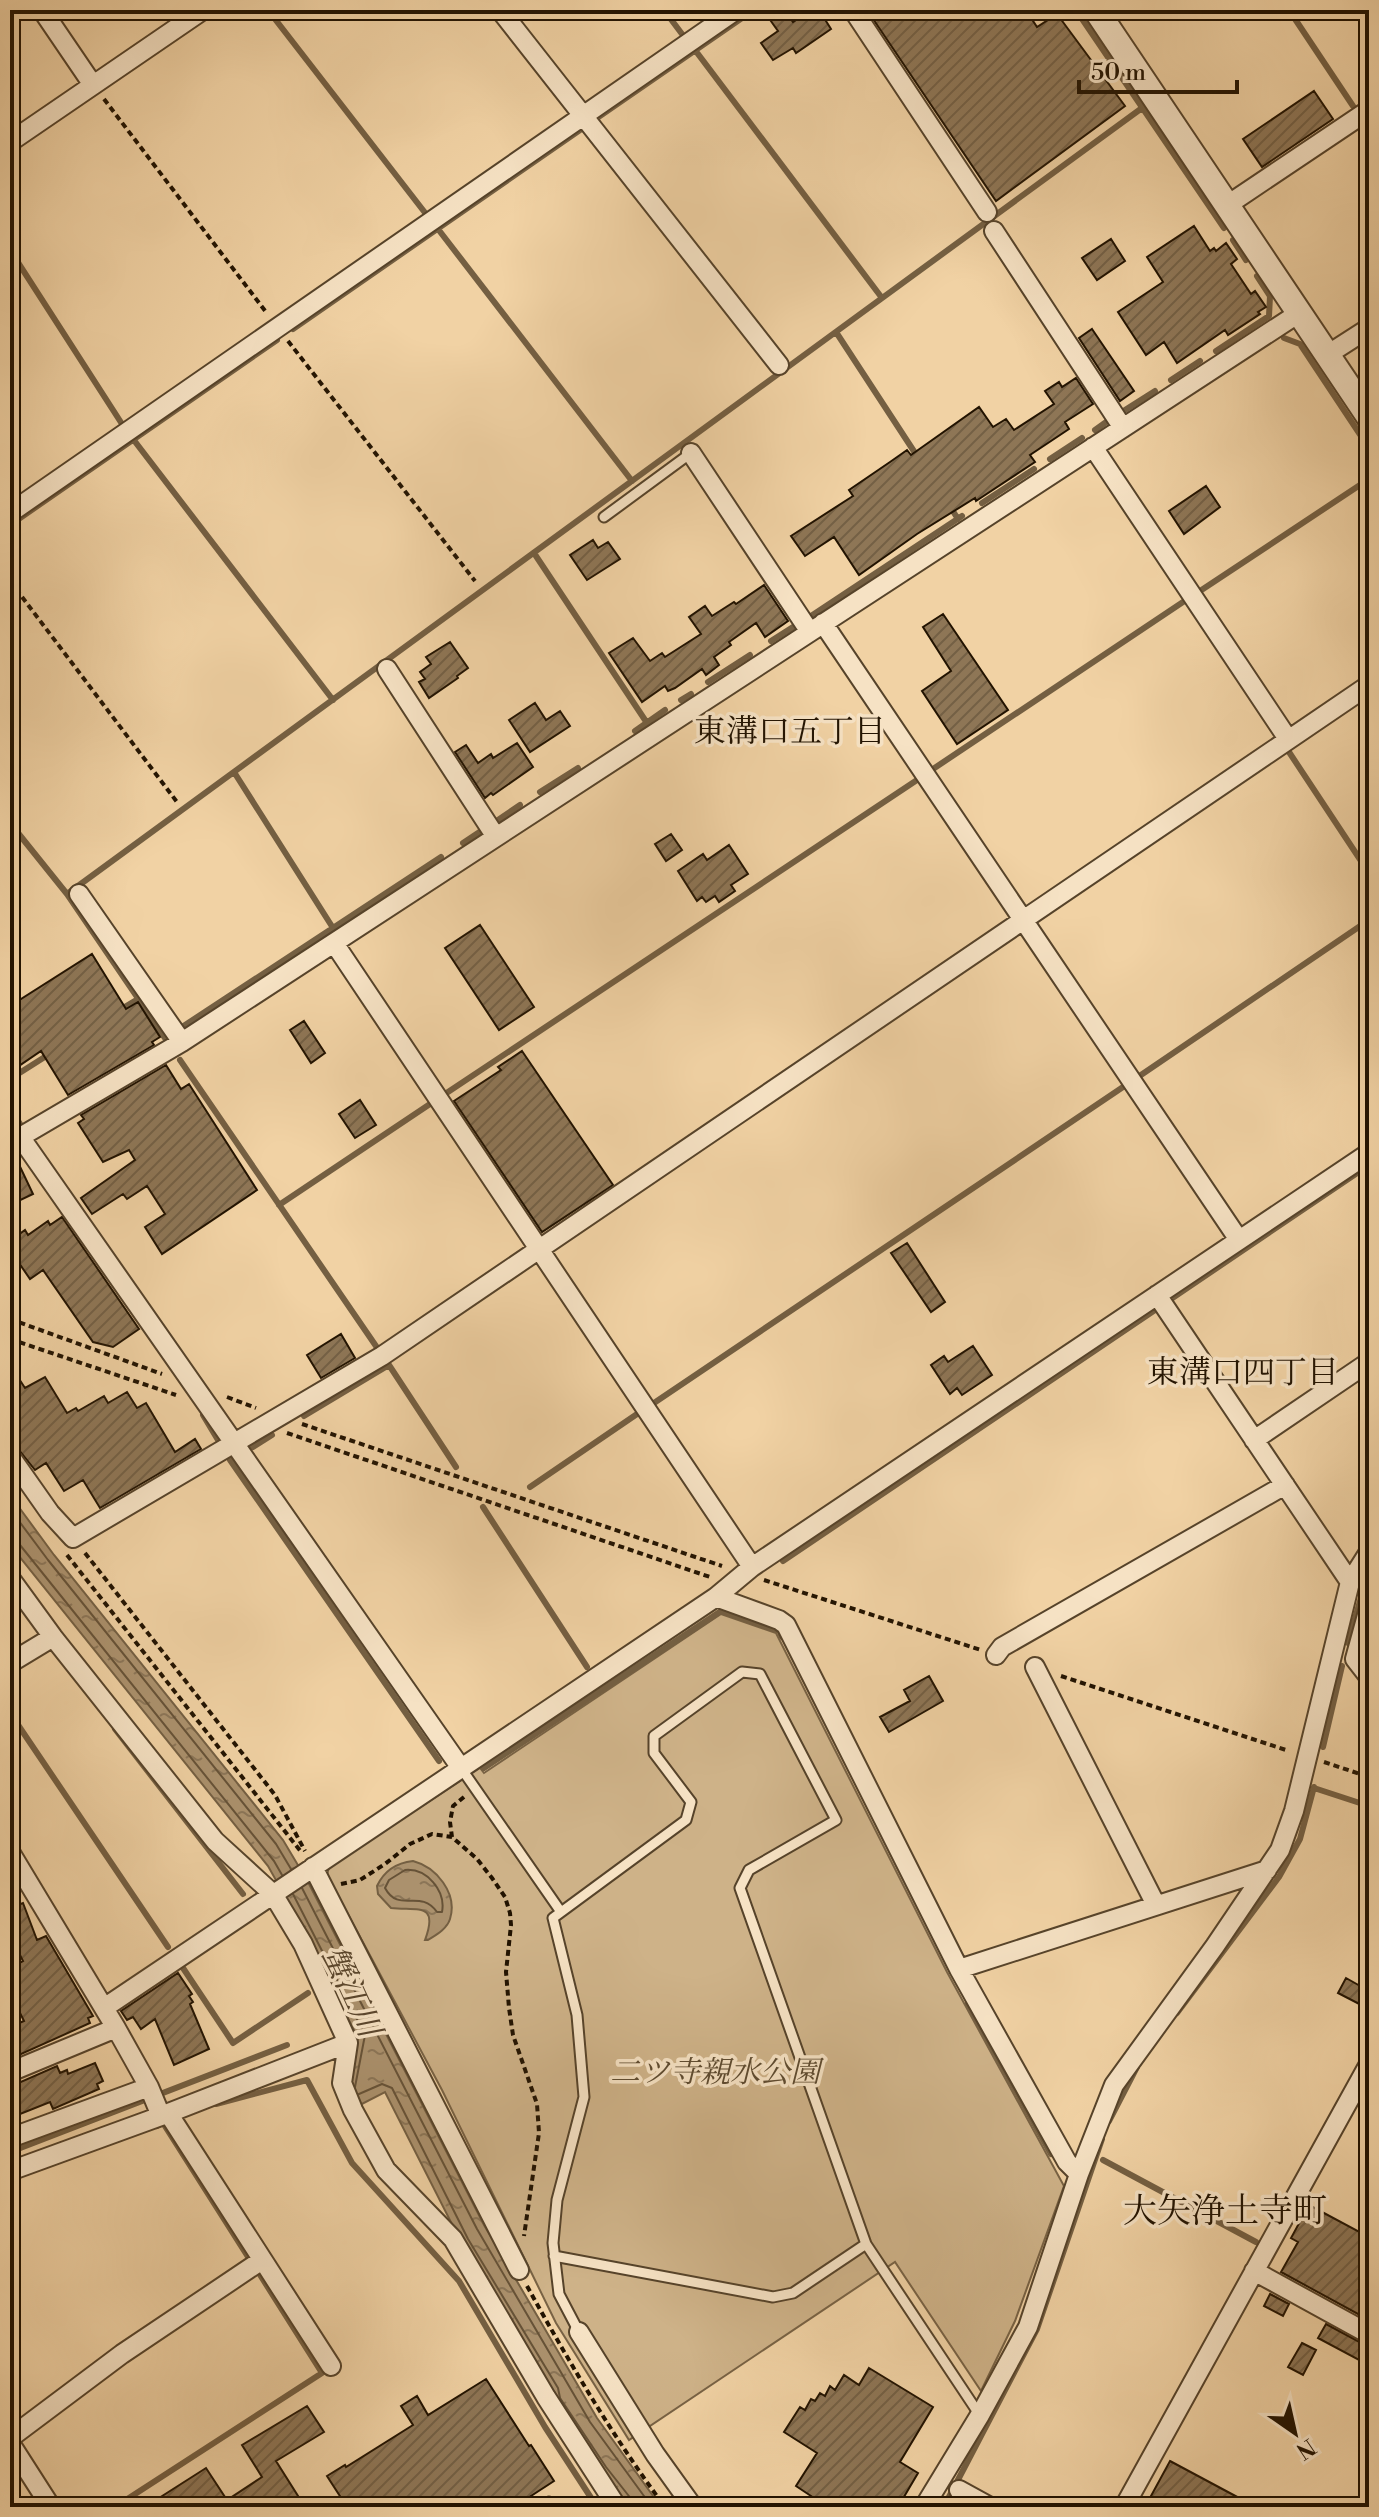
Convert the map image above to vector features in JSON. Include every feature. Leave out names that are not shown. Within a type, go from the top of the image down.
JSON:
[{"type":"street","points":[[42,10],[93,85]]},
{"type":"street","points":[[10,142],[203,10]]},
{"type":"street","points":[[500,10],[779,365]]},
{"type":"street","points":[[10,513],[736,10]]},
{"type":"street","points":[[853,10],[987,212]]},
{"type":"street","points":[[1096,10],[1369,417]]},
{"type":"street","points":[[1226,206],[1369,110]]},
{"type":"street","points":[[994,231],[1123,428]]},
{"type":"street","points":[[461,1768],[195,1386],[16,1141],[182,1042],[1299,313]]},
{"type":"street","points":[[1327,355],[1369,328]]},
{"type":"street","points":[[1093,447],[1288,739]]},
{"type":"street","points":[[691,453],[1024,920],[1239,1240]]},
{"type":"street","points":[[387,669],[496,837]]},
{"type":"street","points":[[10,1456],[68,1544],[382,1356],[1369,685]]},
{"type":"street","points":[[79,894],[182,1042]]},
{"type":"street","points":[[334,943],[538,1250],[742,1575]]},
{"type":"street","points":[[104,2008],[1369,1153]]},
{"type":"street","points":[[1157,1295],[1350,1582]]},
{"type":"street","points":[[1254,1440],[1369,1362]]},
{"type":"street","points":[[996,1655],[1002,1647],[1285,1485]]},
{"type":"street","points":[[924,2507],[980,2415],[1028,2327],[1079,2174],[1114,2085],[1280,1850],[1294,1811],[1350,1582],[1369,1552]]},
{"type":"street","points":[[10,1578],[215,1841],[273,1894],[303,1944],[348,2043],[342,2083],[386,2170],[453,2239],[546,2397],[617,2507]]},
{"type":"street","points":[[716,1597],[786,1625],[959,1969],[1067,2162],[1079,2174]]},
{"type":"street","points":[[1369,1608],[1355,1659],[1369,1677]]},
{"type":"street","points":[[10,1663],[53,1637]]},
{"type":"street","points":[[1035,1667],[1156,1905]]},
{"type":"street","points":[[10,1852],[116,2028],[162,2113],[331,2366]]},
{"type":"street","points":[[313,1867],[519,2270]]},
{"type":"street","points":[[959,1969],[1267,1870]]},
{"type":"street","points":[[10,2072],[116,2028]]},
{"type":"street","points":[[10,2171],[348,2043]]},
{"type":"street","points":[[1124,2507],[1369,2064]]},
{"type":"street","points":[[10,2138],[150,2089]]},
{"type":"street","points":[[51,2507],[10,2441],[122,2354],[262,2260]]},
{"type":"street","points":[[1254,2271],[1369,2334]]},
{"type":"street","points":[[579,2332],[655,2454],[693,2507]]},
{"type":"street","points":[[959,2490],[990,2507]]},
{"type":"lane","points":[[604,517],[691,453]]},
{"type":"lane","points":[[579,2332],[559,2294],[553,2243],[557,2200],[584,2097],[577,2015],[553,1918],[686,1820],[691,1802],[654,1753],[654,1736],[742,1672],[760,1674],[836,1820],[749,1870],[740,1888],[866,2244],[980,2415]]},
{"type":"lane","points":[[461,1768],[561,1912]]},
{"type":"lane","points":[[554,2256],[773,2297],[793,2293],[866,2244]]},
{"type":"path","points":[[93,85],[475,581]]},
{"type":"path","points":[[10,581],[177,802]]},
{"type":"path","points":[[10,1319],[195,1386],[273,1421],[742,1575]]},
{"type":"path","points":[[10,1339],[209,1406]]},
{"type":"path","points":[[273,1421],[742,1575]]},
{"type":"path","points":[[68,1544],[275,1795],[313,1867]]},
{"type":"path","points":[[68,1544],[313,1867]]},
{"type":"path","points":[[452,1837],[450,1822],[453,1806],[476,1789]]},
{"type":"path","points":[[324,1888],[360,1880],[410,1844],[432,1834],[452,1837],[477,1859],[505,1897],[511,1925],[506,1972],[509,2008],[513,2035],[537,2104],[539,2133],[519,2270],[561,2347],[634,2465],[665,2507]]},
{"type":"green space","name":"二ツ寺親水公園","points":[[721,1614],[776,1633],[947,1972],[1064,2186],[1015,2321],[981,2391],[895,2262],[629,2440],[556,2323],[442,2090],[327,1875],[329,1867],[480,1768],[484,1773]]},
{"type":"water","name":"蟹江川","points":[[10,1495],[54,1555],[283,1840],[308,1882],[484,2225],[597,2418],[661,2507],[627,2507],[600,2473],[461,2242],[385,2092],[354,2108],[347,2090],[358,2038],[286,1898],[268,1866],[10,1545]]},
{"type":"water","points":[[413,1861],[437,1875],[451,1900],[449,1923],[428,1940],[425,1940],[429,1928],[428,1914],[417,1909],[391,1908],[378,1894],[377,1886],[387,1872]]},
{"type":"building","points":[[763,10],[785,10],[793,22],[810,10],[819,10],[831,29],[796,53],[793,48],[773,60],[761,43],[778,31]]},
{"type":"building","points":[[867,10],[1026,10],[1037,27],[1057,14],[1125,106],[996,201]]},
{"type":"building","points":[[1314,91],[1333,119],[1262,167],[1243,139]]},
{"type":"building","points":[[1194,226],[1210,251],[1214,248],[1216,251],[1226,243],[1237,259],[1231,264],[1251,294],[1255,291],[1266,307],[1228,335],[1225,330],[1177,363],[1164,342],[1146,355],[1118,312],[1163,282],[1147,257]]},
{"type":"building","points":[[1111,239],[1125,261],[1097,280],[1082,258]]},
{"type":"building","points":[[1092,329],[1134,391],[1120,401],[1079,338]]},
{"type":"building","points":[[1076,378],[1093,404],[1065,422],[1069,429],[1030,455],[1035,462],[976,501],[975,498],[917,534],[859,575],[834,537],[805,556],[791,536],[853,496],[849,490],[907,450],[911,455],[979,407],[993,427],[1006,419],[1014,430],[1054,404],[1045,391],[1059,382],[1062,387]]},
{"type":"building","points":[[1206,486],[1220,507],[1184,534],[1169,511]]},
{"type":"building","points":[[593,540],[598,548],[608,542],[620,559],[587,580],[570,555]]},
{"type":"building","points":[[764,585],[788,621],[765,637],[756,623],[714,657],[719,665],[706,675],[702,669],[675,688],[668,691],[665,686],[642,702],[609,653],[633,638],[650,661],[662,653],[665,657],[701,634],[689,617],[705,606],[712,616]]},
{"type":"building","points":[[943,614],[1008,710],[957,744],[922,691],[951,671],[923,627]]},
{"type":"building","points":[[450,642],[468,668],[429,698],[419,682],[425,679],[420,672],[431,664],[426,657]]},
{"type":"building","points":[[535,703],[546,720],[560,711],[570,726],[530,752],[509,720]]},
{"type":"building","points":[[517,743],[533,767],[485,798],[455,752],[466,745],[478,763]]},
{"type":"building","points":[[671,834],[682,850],[666,861],[655,844]]},
{"type":"building","points":[[729,845],[748,874],[731,885],[735,891],[719,902],[715,896],[706,902],[702,897],[697,901],[678,871],[703,854],[707,860]]},
{"type":"building","points":[[480,925],[534,1007],[499,1030],[445,948]]},
{"type":"building","points":[[92,954],[126,1009],[138,1002],[160,1037],[152,1042],[154,1045],[68,1095],[41,1051],[10,1072],[10,1006]]},
{"type":"building","points":[[304,1021],[325,1053],[311,1063],[290,1030]]},
{"type":"building","points":[[522,1051],[613,1185],[542,1232],[454,1101],[501,1070],[498,1067]]},
{"type":"building","points":[[166,1065],[181,1089],[189,1084],[257,1190],[162,1254],[145,1227],[165,1214],[147,1186],[127,1199],[123,1194],[92,1214],[81,1198],[135,1160],[129,1150],[103,1162],[78,1123],[84,1119],[81,1115]]},
{"type":"building","points":[[360,1100],[376,1125],[355,1138],[339,1114]]},
{"type":"building","points":[[14,1154],[33,1194],[10,1205],[10,1155]]},
{"type":"building","points":[[62,1217],[139,1329],[113,1347],[93,1342],[43,1270],[30,1279],[10,1250],[10,1241],[25,1230],[28,1235],[48,1221],[50,1225]]},
{"type":"building","points":[[907,1243],[945,1302],[931,1312],[891,1253]]},
{"type":"building","points":[[341,1334],[355,1358],[321,1378],[307,1355]]},
{"type":"building","points":[[973,1346],[992,1375],[962,1395],[957,1388],[950,1394],[931,1365],[944,1356],[948,1362]]},
{"type":"building","points":[[10,1365],[25,1388],[45,1377],[67,1413],[76,1408],[78,1411],[104,1396],[108,1403],[127,1392],[137,1408],[146,1403],[175,1452],[195,1439],[201,1449],[100,1508],[83,1480],[64,1491],[46,1463],[35,1470],[15,1445],[10,1437],[10,1421],[18,1416],[10,1403]]},
{"type":"building","points":[[929,1676],[943,1701],[889,1732],[880,1717],[910,1701],[904,1690]]},
{"type":"building","points":[[23,1903],[37,1940],[46,1936],[93,2016],[88,2018],[90,2023],[19,2055],[10,2027],[24,2021],[10,1993],[10,1968],[23,1961],[10,1935],[10,1908]]},
{"type":"building","points":[[178,1973],[192,1994],[189,1996],[193,2002],[190,2004],[209,2049],[174,2065],[155,2019],[141,2029],[133,2017],[127,2020],[121,2011]]},
{"type":"building","points":[[1346,1978],[1369,1991],[1369,2009],[1338,1993]]},
{"type":"building","points":[[95,2063],[103,2081],[97,2084],[99,2089],[53,2109],[50,2102],[10,2118],[10,2095],[18,2092],[16,2084],[57,2066],[60,2073],[67,2070],[68,2074]]},
{"type":"building","points":[[1309,2205],[1369,2237],[1369,2320],[1281,2272],[1298,2242],[1291,2238]]},
{"type":"building","points":[[1270,2294],[1289,2304],[1283,2316],[1264,2306]]},
{"type":"building","points":[[1326,2324],[1367,2346],[1359,2360],[1318,2338]]},
{"type":"building","points":[[1302,2343],[1316,2350],[1303,2375],[1288,2367]]},
{"type":"building","points":[[869,2368],[933,2407],[900,2462],[918,2473],[898,2507],[809,2507],[814,2498],[796,2486],[817,2453],[784,2432],[800,2407],[805,2410],[811,2399],[815,2401],[820,2393],[825,2396],[830,2386],[835,2390],[844,2375],[859,2385]]},
{"type":"building","points":[[486,2379],[554,2481],[514,2507],[347,2507],[327,2476],[413,2425],[401,2406],[417,2396],[428,2415]]},
{"type":"building","points":[[307,2406],[324,2432],[276,2461],[305,2507],[145,2507],[206,2468],[227,2500],[262,2477],[242,2445]]},
{"type":"building","points":[[1170,2461],[1256,2507],[1145,2507]]},
{"type":"waterway","points":[[268,10],[426,214]]},
{"type":"waterway","points":[[664,10],[682,34]]},
{"type":"waterway","points":[[1076,10],[1224,228]]},
{"type":"waterway","points":[[1289,10],[1353,106]]},
{"type":"waterway","points":[[597,118],[742,18]]},
{"type":"waterway","points":[[695,50],[882,298]]},
{"type":"waterway","points":[[67,894],[1142,108]]},
{"type":"waterway","points":[[293,329],[580,130]]},
{"type":"waterway","points":[[438,229],[632,481]]},
{"type":"waterway","points":[[1233,240],[1246,260]]},
{"type":"waterway","points":[[10,250],[122,424]]},
{"type":"waterway","points":[[1216,351],[1269,316],[1270,296],[1257,276]]},
{"type":"waterway","points":[[836,332],[919,459]]},
{"type":"waterway","points":[[1284,338],[1300,344],[1369,448]]},
{"type":"waterway","points":[[10,525],[277,340]]},
{"type":"waterway","points":[[1171,380],[1200,361]]},
{"type":"waterway","points":[[1125,410],[1155,391]]},
{"type":"waterway","points":[[1095,430],[1109,420]]},
{"type":"waterway","points":[[1050,459],[1082,438]]},
{"type":"waterway","points":[[133,439],[333,700]]},
{"type":"waterway","points":[[982,503],[1034,469]]},
{"type":"waterway","points":[[1200,591],[1369,479]]},
{"type":"waterway","points":[[949,505],[958,519]]},
{"type":"waterway","points":[[811,616],[962,516]]},
{"type":"waterway","points":[[534,553],[647,723]]},
{"type":"waterway","points":[[930,771],[1186,600]]},
{"type":"waterway","points":[[771,641],[793,627]]},
{"type":"waterway","points":[[708,682],[750,655]]},
{"type":"waterway","points":[[681,700],[691,694]]},
{"type":"waterway","points":[[635,731],[665,710]]},
{"type":"waterway","points":[[1289,752],[1369,873]]},
{"type":"waterway","points":[[540,792],[578,768]]},
{"type":"waterway","points":[[234,772],[333,928]]},
{"type":"waterway","points":[[442,1096],[920,778]]},
{"type":"waterway","points":[[498,820],[520,805]]},
{"type":"waterway","points":[[10,823],[67,894],[165,1038]]},
{"type":"waterway","points":[[463,843],[481,831]]},
{"type":"waterway","points":[[179,1029],[441,857]]},
{"type":"waterway","points":[[1138,1077],[1369,920]]},
{"type":"waterway","points":[[118,1011],[138,999]]},
{"type":"waterway","points":[[10,1079],[51,1053]]},
{"type":"waterway","points":[[180,1060],[378,1349]]},
{"type":"waterway","points":[[651,1405],[1126,1085]]},
{"type":"waterway","points":[[279,1205],[433,1102]]},
{"type":"waterway","points":[[10,1109],[20,1124]]},
{"type":"waterway","points":[[1171,1299],[1369,1165]]},
{"type":"waterway","points":[[783,1561],[1158,1308],[1160,1311]]},
{"type":"waterway","points":[[304,1416],[389,1365],[456,1467]]},
{"type":"waterway","points":[[530,1487],[640,1412]]},
{"type":"waterway","points":[[203,1415],[218,1440]]},
{"type":"waterway","points":[[253,1447],[272,1435]]},
{"type":"waterway","points":[[230,1460],[439,1761]]},
{"type":"waterway","points":[[483,1507],[587,1667]]},
{"type":"waterway","points":[[1348,1643],[1369,1570]]},
{"type":"waterway","points":[[484,1768],[721,1611],[779,1631],[782,1637]]},
{"type":"waterway","points":[[1323,1747],[1342,1666]]},
{"type":"waterway","points":[[10,1713],[168,1947]]},
{"type":"waterway","points":[[115,1729],[243,1894]]},
{"type":"waterway","points":[[1177,2013],[1279,1877],[1300,1839],[1314,1787]]},
{"type":"waterway","points":[[1314,1788],[1369,1806]]},
{"type":"waterway","points":[[183,1968],[233,2043],[308,1993]]},
{"type":"waterway","points":[[968,2004],[1051,2154]]},
{"type":"waterway","points":[[10,2152],[287,2045]]},
{"type":"waterway","points":[[1109,2121],[1137,2067]]},
{"type":"waterway","points":[[216,2104],[307,2080],[352,2163],[459,2281],[545,2427],[597,2507]]},
{"type":"waterway","points":[[157,2126],[163,2123],[250,2260]]},
{"type":"waterway","points":[[948,2507],[949,2497],[1037,2329],[1102,2139]]},
{"type":"waterway","points":[[1103,2160],[1256,2242]]},
{"type":"waterway","points":[[115,2507],[322,2373],[257,2270]]},
{"type":"district","name":"東溝口五丁目","points":[[790,731]]},
{"type":"district","name":"東溝口四丁目","points":[[1243,1372]]},
{"type":"district","name":"大矢浄土寺町","points":[[1225,2210]]}]
